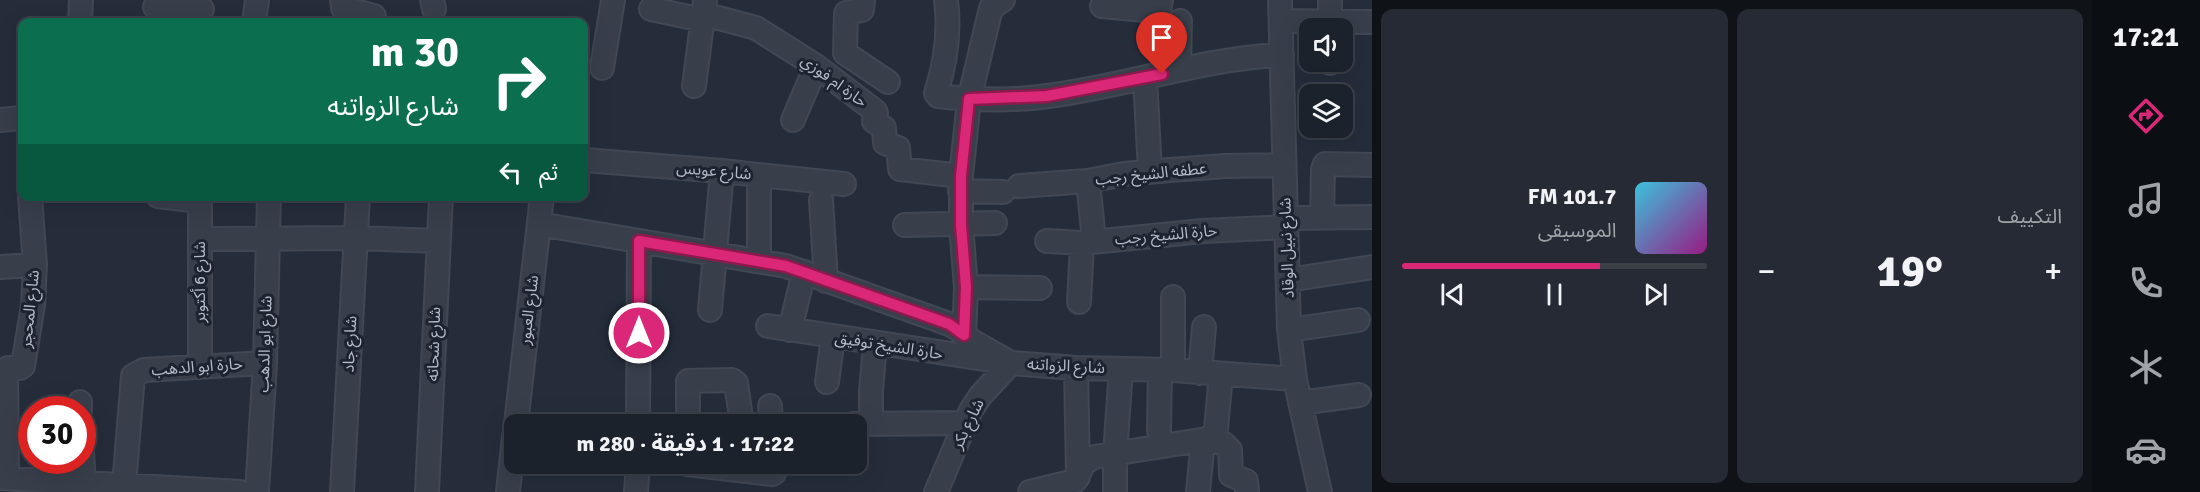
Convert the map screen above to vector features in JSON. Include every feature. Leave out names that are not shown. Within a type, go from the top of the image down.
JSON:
[{"type":"street","points":[[80,18],[81,0]]},
{"type":"street","points":[[255,18],[257,0]]},
{"type":"street","points":[[342,0],[343,8],[374,16],[374,18]]},
{"type":"street","points":[[602,68],[613,0]]},
{"type":"street","points":[[863,0],[862,10],[846,13],[844,53],[888,82]]},
{"type":"street","points":[[946,0],[949,22],[945,66],[937,95],[969,99],[1047,96],[1236,58],[1282,55]]},
{"type":"street","points":[[964,335],[960,289],[961,184],[969,99],[991,8],[1003,0]]},
{"type":"street","points":[[1102,6],[1156,11],[1159,10],[1161,0]]},
{"type":"street","name":"حارة ام فوزي","points":[[651,9],[704,12],[756,28],[816,66],[876,113],[874,121],[884,128],[885,143],[898,148],[900,169],[961,184]]},
{"type":"street","points":[[154,10],[202,10]]},
{"type":"street","points":[[1281,10],[1372,22]]},
{"type":"street","name":"شارع نبيل الوقاد","points":[[1281,10],[1289,330],[1295,379],[1320,492]]},
{"type":"street","points":[[694,86],[704,12]]},
{"type":"street","points":[[1179,69],[1180,21]]},
{"type":"street","points":[[792,120],[816,66]]},
{"type":"street","points":[[1145,78],[1150,172]]},
{"type":"street","points":[[0,120],[18,118]]},
{"type":"street","name":"شارع عويس","points":[[588,160],[844,184]]},
{"type":"street","points":[[1322,217],[1325,164],[1372,165]]},
{"type":"street","name":"عطفه الشيخ رجب","points":[[961,184],[1011,189],[1150,172],[1226,166],[1284,165]]},
{"type":"street","points":[[710,310],[722,171]]},
{"type":"street","points":[[759,175],[759,260]]},
{"type":"street","points":[[1079,302],[1088,242],[1088,181]]},
{"type":"street","points":[[821,200],[826,281]]},
{"type":"street","name":"شارع المحجر","points":[[3,478],[2,406],[7,368],[23,366],[33,305],[35,265],[30,201]]},
{"type":"street","name":"شارع 6 أكتوبر","points":[[200,201],[200,367]]},
{"type":"street","name":"شارع ابو الدهب","points":[[257,492],[265,363],[269,201]]},
{"type":"street","name":"شارع جاد","points":[[342,492],[358,201]]},
{"type":"street","name":"شارع شحاته","points":[[427,492],[441,201]]},
{"type":"street","name":"شارع العبور","points":[[517,414],[541,201]]},
{"type":"street","name":"حارة الشيخ رجب","points":[[1047,241],[1088,242],[1322,217],[1372,216]]},
{"type":"street","points":[[905,225],[995,223]]},
{"type":"street","name":"شارع الزواتنه","points":[[539,224],[716,252],[804,272],[949,324],[972,342],[1011,363],[1295,379]]},
{"type":"street","points":[[200,239],[356,238],[438,241]]},
{"type":"street","points":[[638,414],[639,241]]},
{"type":"street","points":[[0,267],[35,265]]},
{"type":"street","points":[[1288,280],[1372,267]]},
{"type":"street","points":[[790,330],[804,272]]},
{"type":"street","points":[[960,289],[1040,288]]},
{"type":"street","points":[[1159,431],[1173,297]]},
{"type":"street","points":[[1289,330],[1358,320]]},
{"type":"street","name":"حارة الشيخ توفيق","points":[[768,326],[1011,363]]},
{"type":"street","points":[[1030,492],[1069,483],[1078,477],[1084,463],[1089,459],[1205,440],[1213,435],[1216,429],[1204,327]]},
{"type":"street","points":[[827,382],[833,337]]},
{"type":"street","points":[[865,414],[871,392],[875,344]]},
{"type":"street","name":"حارة ابو الدهب","points":[[124,486],[134,376],[144,370],[265,363]]},
{"type":"street","name":"شارع بكر","points":[[936,492],[971,410],[981,395],[1011,363]]},
{"type":"street","points":[[1076,368],[1078,477]]},
{"type":"street","points":[[1115,492],[1115,454],[1121,369]]},
{"type":"street","points":[[688,414],[687,381],[732,380],[736,383],[741,414]]},
{"type":"street","points":[[1300,403],[1359,395]]},
{"type":"street","points":[[867,424],[966,423]]},
{"type":"street","points":[[1198,492],[1205,440]]},
{"type":"street","points":[[1205,440],[1227,446],[1230,450],[1231,475],[1246,481],[1247,492]]},
{"type":"street","points":[[83,474],[84,484]]},
{"type":"street","points":[[508,492],[510,474]]},
{"type":"street","points":[[636,492],[637,474]]},
{"type":"street","points":[[3,478],[44,486],[84,484],[240,492]]},
{"type":"route","points":[[639,333],[639,241],[716,252],[797,269],[949,324],[958,328],[964,335],[966,270],[961,225],[961,176],[969,99],[1047,96],[1162,74]]}]
